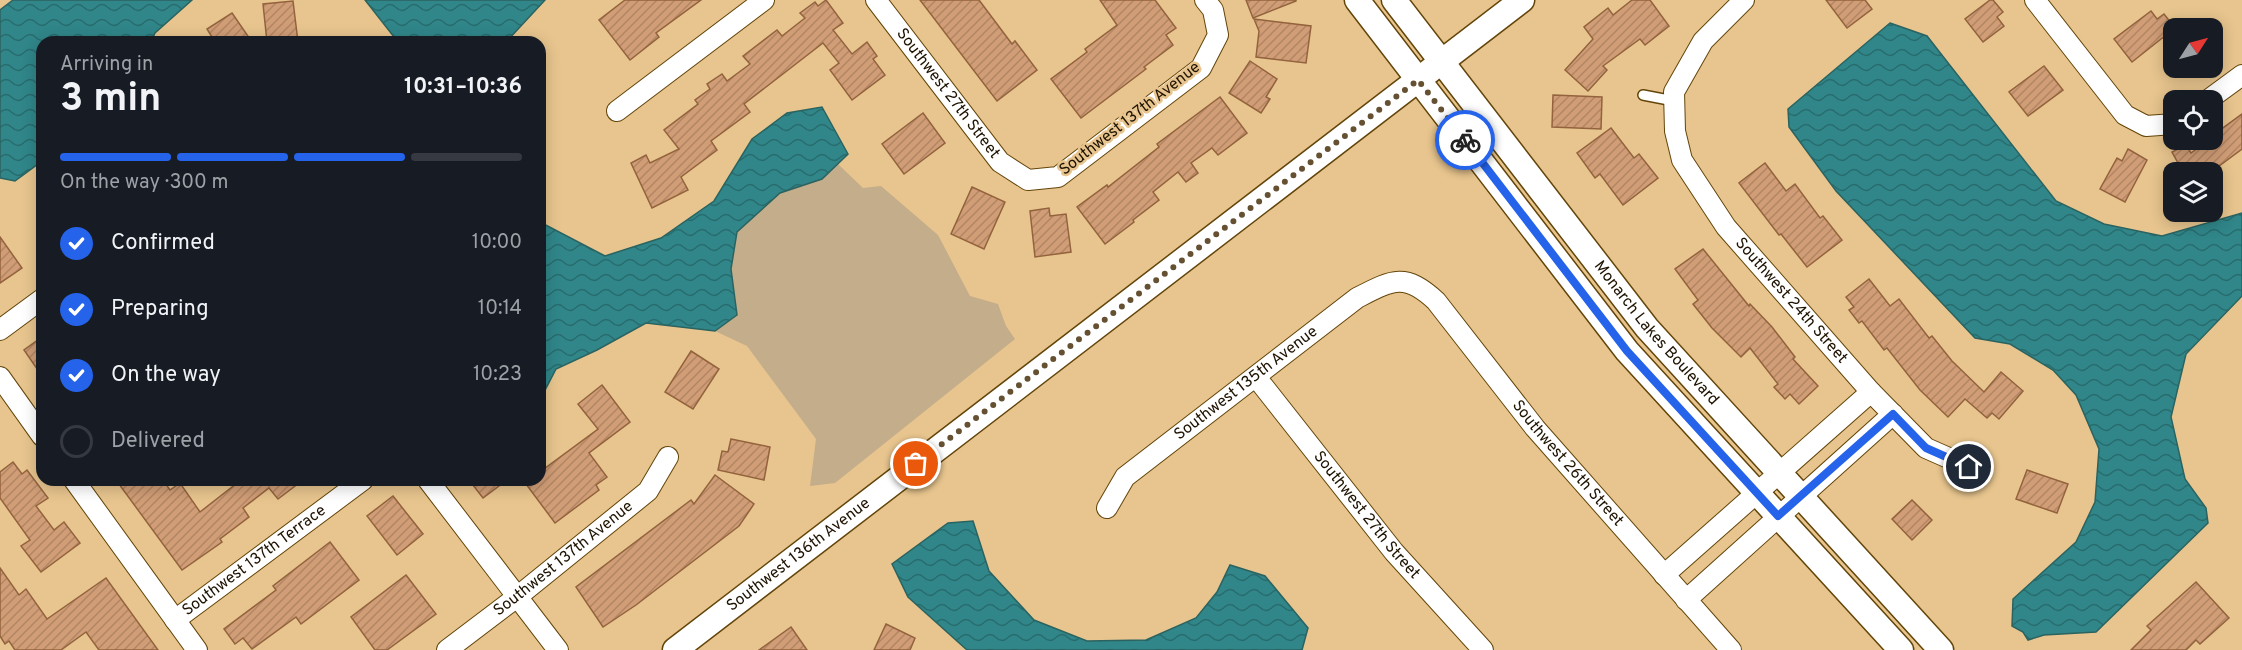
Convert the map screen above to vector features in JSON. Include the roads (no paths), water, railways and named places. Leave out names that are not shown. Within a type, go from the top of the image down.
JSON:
[{"type":"street","points":[[617,111],[764,0]]},
{"type":"street","name":"Southwest 27th Street","points":[[876,0],[1000,162],[1028,180]]},
{"type":"street","name":"Southwest 137th Avenue","points":[[1028,180],[1058,177],[1201,68],[1218,35],[1213,10],[1205,0]]},
{"type":"street","name":"Monarch Lakes Boulevard","points":[[1357,0],[1627,351],[1901,650]]},
{"type":"street","name":"Monarch Lakes Boulevard","points":[[1394,0],[1647,328],[1941,650]]},
{"type":"street","name":"Southwest 136th Avenue","points":[[675,650],[1522,0]]},
{"type":"street","points":[[1674,97],[1703,41],[1744,0]]},
{"type":"street","points":[[2035,0],[2125,115],[2146,126],[2163,125]]},
{"type":"street","points":[[2222,90],[2242,75]]},
{"type":"street","name":"Southwest 24th Street","points":[[1674,97],[1675,131],[1682,160],[1726,227],[1871,392],[1926,448],[1969,467]]},
{"type":"street","name":"Southwest 135th Avenue","points":[[1107,508],[1125,477],[1357,298],[1383,284],[1402,281]]},
{"type":"street","name":"Southwest 26th Street","points":[[1402,281],[1420,286],[1436,302],[1535,428],[1731,650]]},
{"type":"street","points":[[0,330],[36,303]]},
{"type":"street","name":"Southwest 27th Street","points":[[1256,377],[1394,552],[1483,650]]},
{"type":"street","points":[[0,378],[36,428]]},
{"type":"street","points":[[1664,575],[1871,392]]},
{"type":"street","points":[[1686,600],[1893,414]]},
{"type":"street","name":"Southwest 137th Avenue","points":[[447,650],[517,597],[648,491],[668,457]]},
{"type":"street","points":[[78,486],[197,650]]},
{"type":"street","name":"Southwest 137th Terrace","points":[[175,620],[355,486]]},
{"type":"street","points":[[433,486],[558,650]]},
{"type":"lane","points":[[1643,95],[1674,97]]},
{"type":"water","points":[[13,0],[192,0],[154,36],[36,36],[36,165],[15,181],[0,178],[0,10]]},
{"type":"water","points":[[365,0],[545,0],[512,36],[393,36]]},
{"type":"water","points":[[1890,23],[1927,36],[2056,201],[2104,224],[2162,236],[2211,222],[2223,222],[2223,218],[2242,213],[2242,296],[2186,354],[2171,417],[2185,479],[2206,508],[2208,523],[2096,632],[2044,635],[2028,640],[2023,632],[2012,626],[2013,599],[2076,542],[2095,502],[2099,449],[2076,395],[2053,370],[2010,344],[1975,338],[1836,191],[1789,127],[1788,109]]},
{"type":"water","points":[[822,107],[848,154],[822,179],[780,193],[737,232],[731,269],[737,315],[715,331],[646,323],[556,369],[546,388],[546,225],[605,256],[661,238],[714,201],[752,139],[787,113]]},
{"type":"water","points":[[973,521],[989,571],[1034,620],[1087,641],[1146,640],[1196,618],[1217,592],[1230,565],[1265,576],[1308,628],[1302,650],[967,650],[908,597],[892,564],[948,523]]}]
